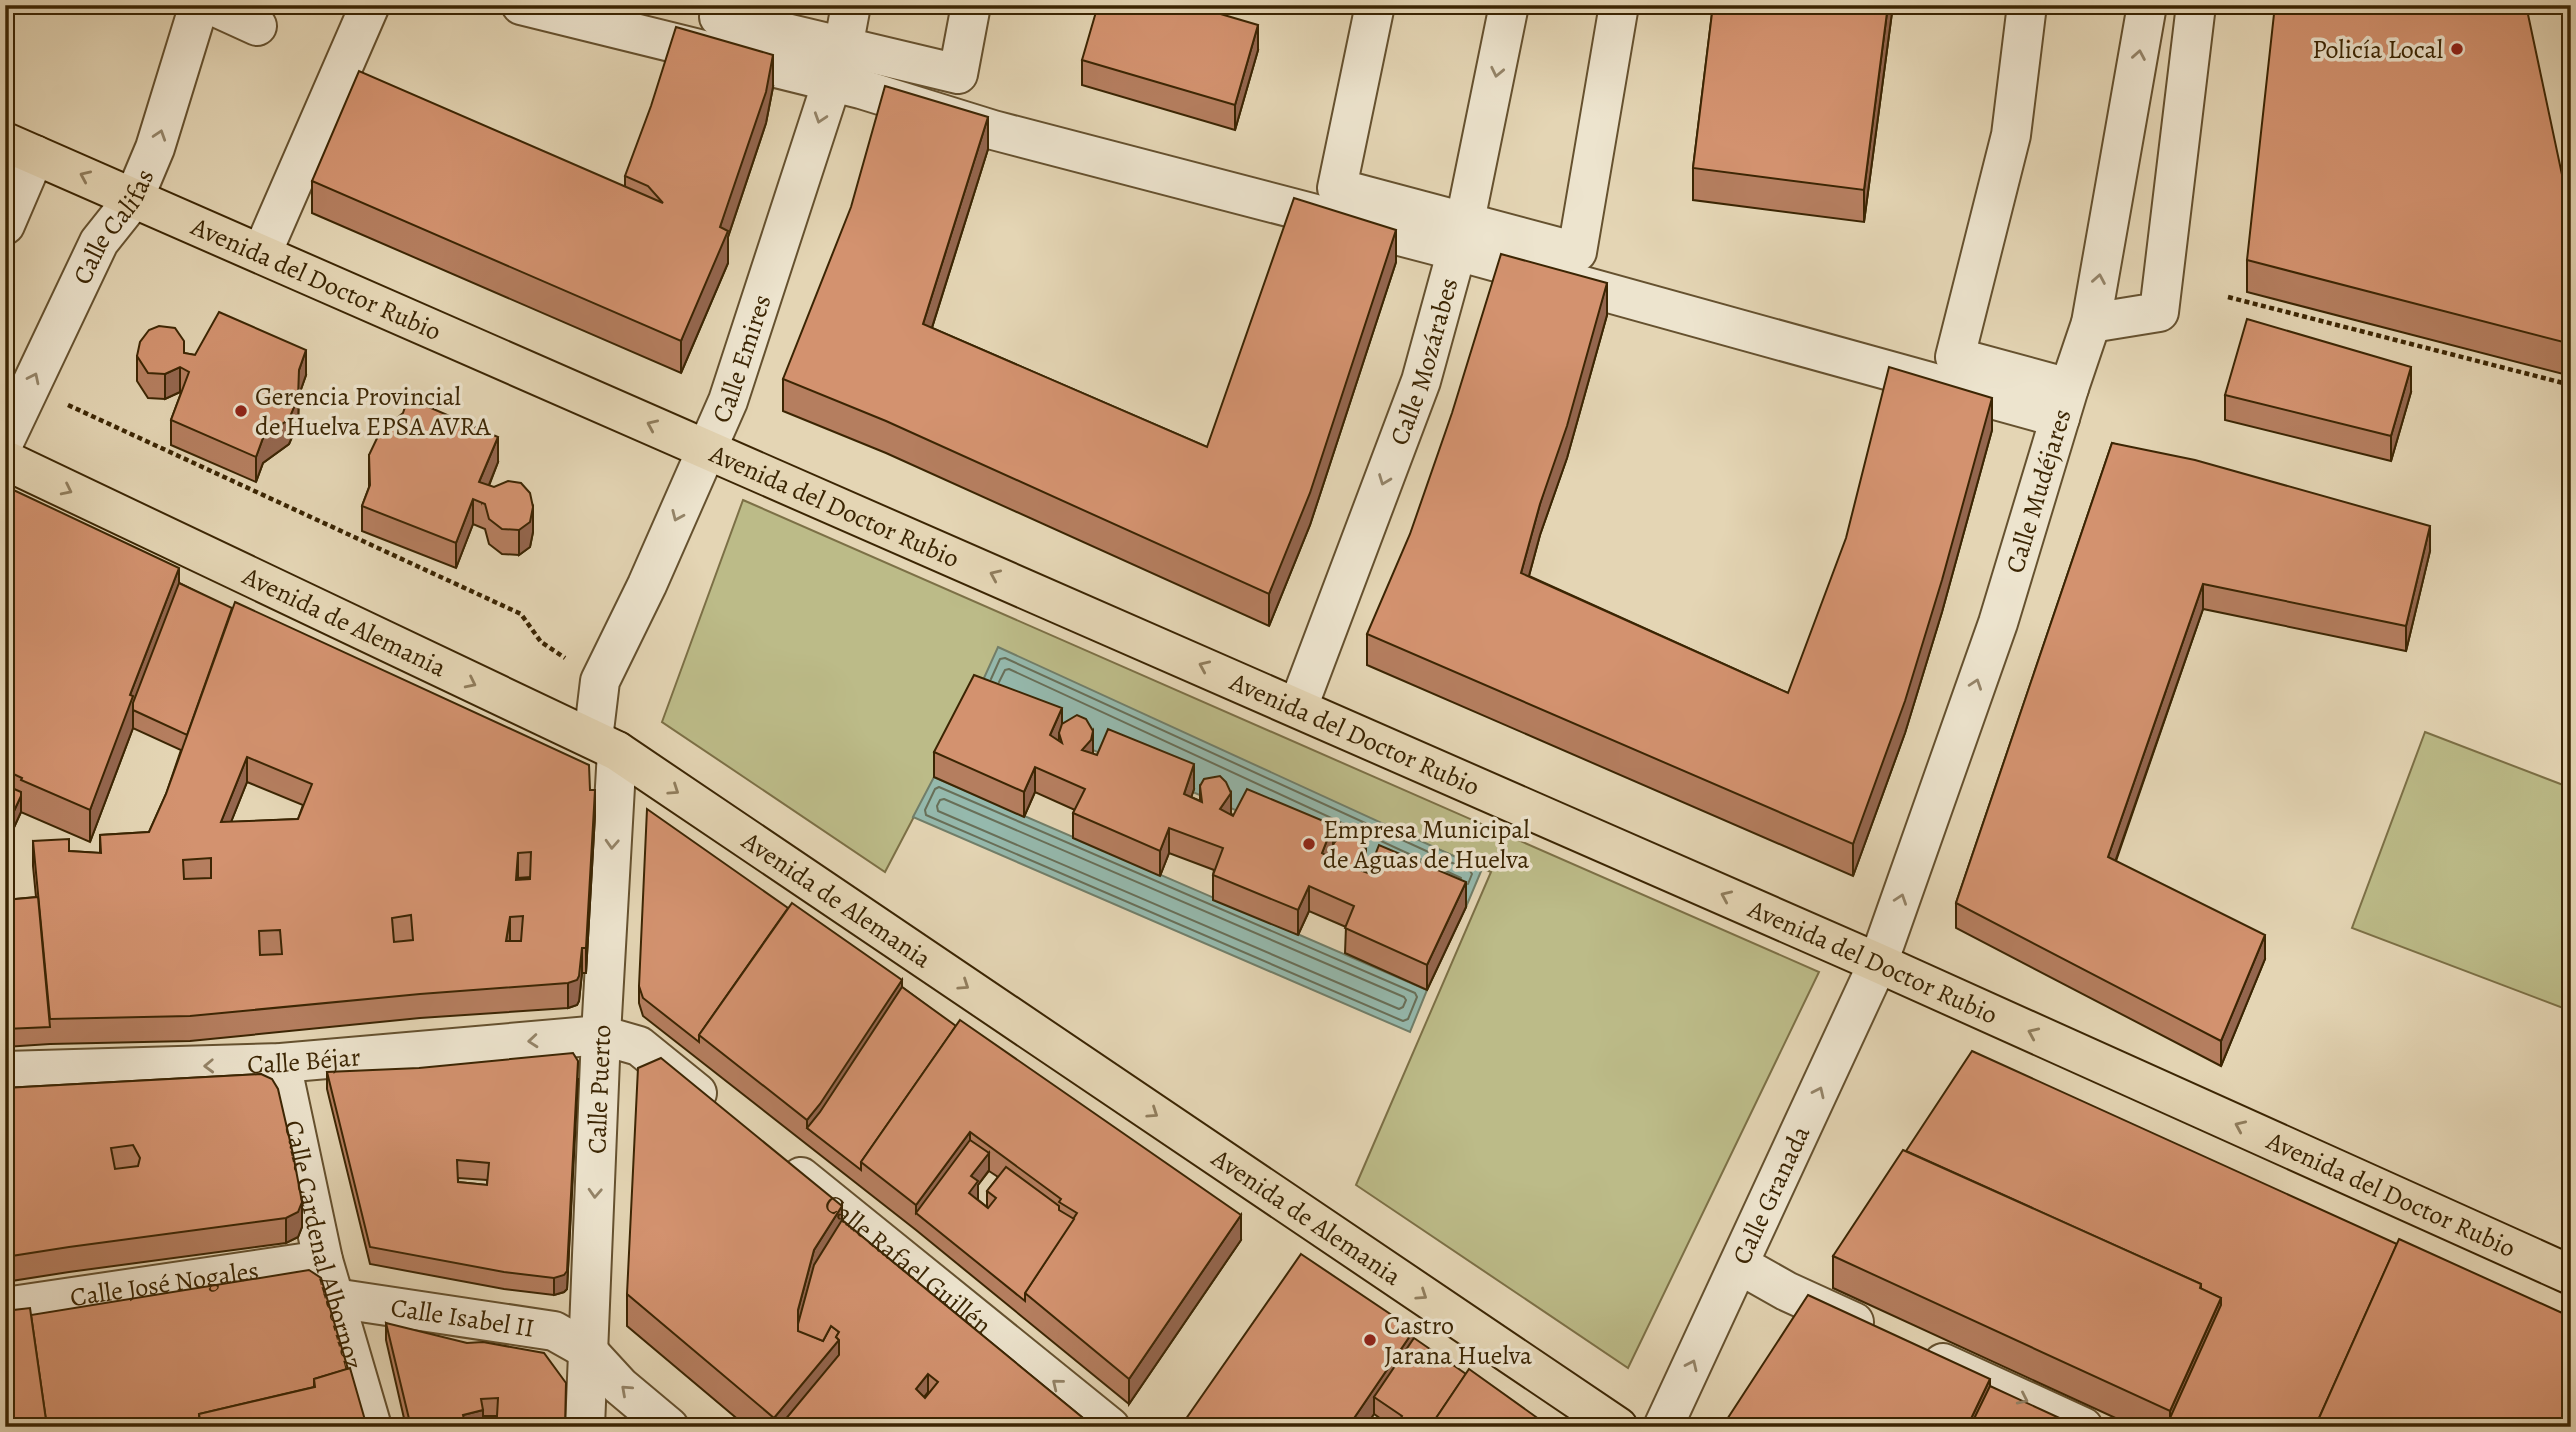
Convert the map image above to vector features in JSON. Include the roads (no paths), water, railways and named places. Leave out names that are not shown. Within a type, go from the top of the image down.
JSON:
[{"type":"main road","name":"Avenida del Doctor Rubio","points":[[20,148],[1878,963],[2571,1275]]},
{"type":"main road","name":"Avenida de Alemania","points":[[5,460],[605,745],[1618,1427]]},
{"type":"street","name":"Calle Califas","points":[[5,440],[99,242],[134,198],[155,148],[199,5]]},
{"type":"street","points":[[211,5],[257,26]]},
{"type":"street","points":[[262,253],[370,5]]},
{"type":"street","points":[[521,5],[837,64],[958,74],[971,5]]},
{"type":"street","points":[[721,5],[719,17],[993,130],[1461,236],[2064,403]]},
{"type":"street","name":"Calle Emires","points":[[605,745],[600,681],[728,401],[837,64],[851,5]]},
{"type":"street","points":[[1375,5],[1337,188],[1461,236],[1577,252],[1619,5]]},
{"type":"street","name":"Calle Mozárabes","points":[[1298,707],[1421,381],[1461,236],[1509,5]]},
{"type":"street","points":[[2027,5],[2011,135],[1955,357],[2064,403]]},
{"type":"street","name":"Calle Mudéjares","points":[[1878,963],[1998,623],[2064,403],[2091,323],[2147,5]]},
{"type":"street","points":[[2091,323],[2159,312],[2196,5]]},
{"type":"street","points":[[5,225],[20,148]]},
{"type":"street","name":"Calle Puerto","points":[[584,1427],[600,1103],[605,745]]},
{"type":"street","name":"Calle Granada","points":[[1663,1427],[1878,963]]},
{"type":"street","points":[[601,1035],[639,1046],[725,1116]]},
{"type":"street","name":"Calle Béjar","points":[[5,1071],[281,1063],[601,1035]]},
{"type":"street","name":"Calle Cardenal Albornoz","points":[[281,1063],[324,1260],[372,1427]]},
{"type":"street","name":"Calle Rafael Guillén","points":[[778,1159],[1110,1427]]},
{"type":"street","name":"Calle José Nogales","points":[[5,1307],[324,1260]]},
{"type":"street","points":[[1740,1265],[1786,1291],[2083,1427]]},
{"type":"street","name":"Calle Isabel II","points":[[334,1298],[554,1331],[586,1349],[620,1386],[669,1427]]},
{"type":"water","points":[[998,647],[1482,869],[1466,907],[974,700]]},
{"type":"water","points":[[934,777],[1427,990],[1410,1032],[913,817]]},
{"type":"place","name":"Policía Local","points":[[2457,49]]},
{"type":"place","name":"Gerencia Provincial de Huelva EPSA AVRA","points":[[241,411]]},
{"type":"place","name":"Empresa Municipal de Aguas de Huelva","points":[[1309,844]]},
{"type":"place","name":"Castro Jarana Huelva","points":[[1370,1340]]}]
